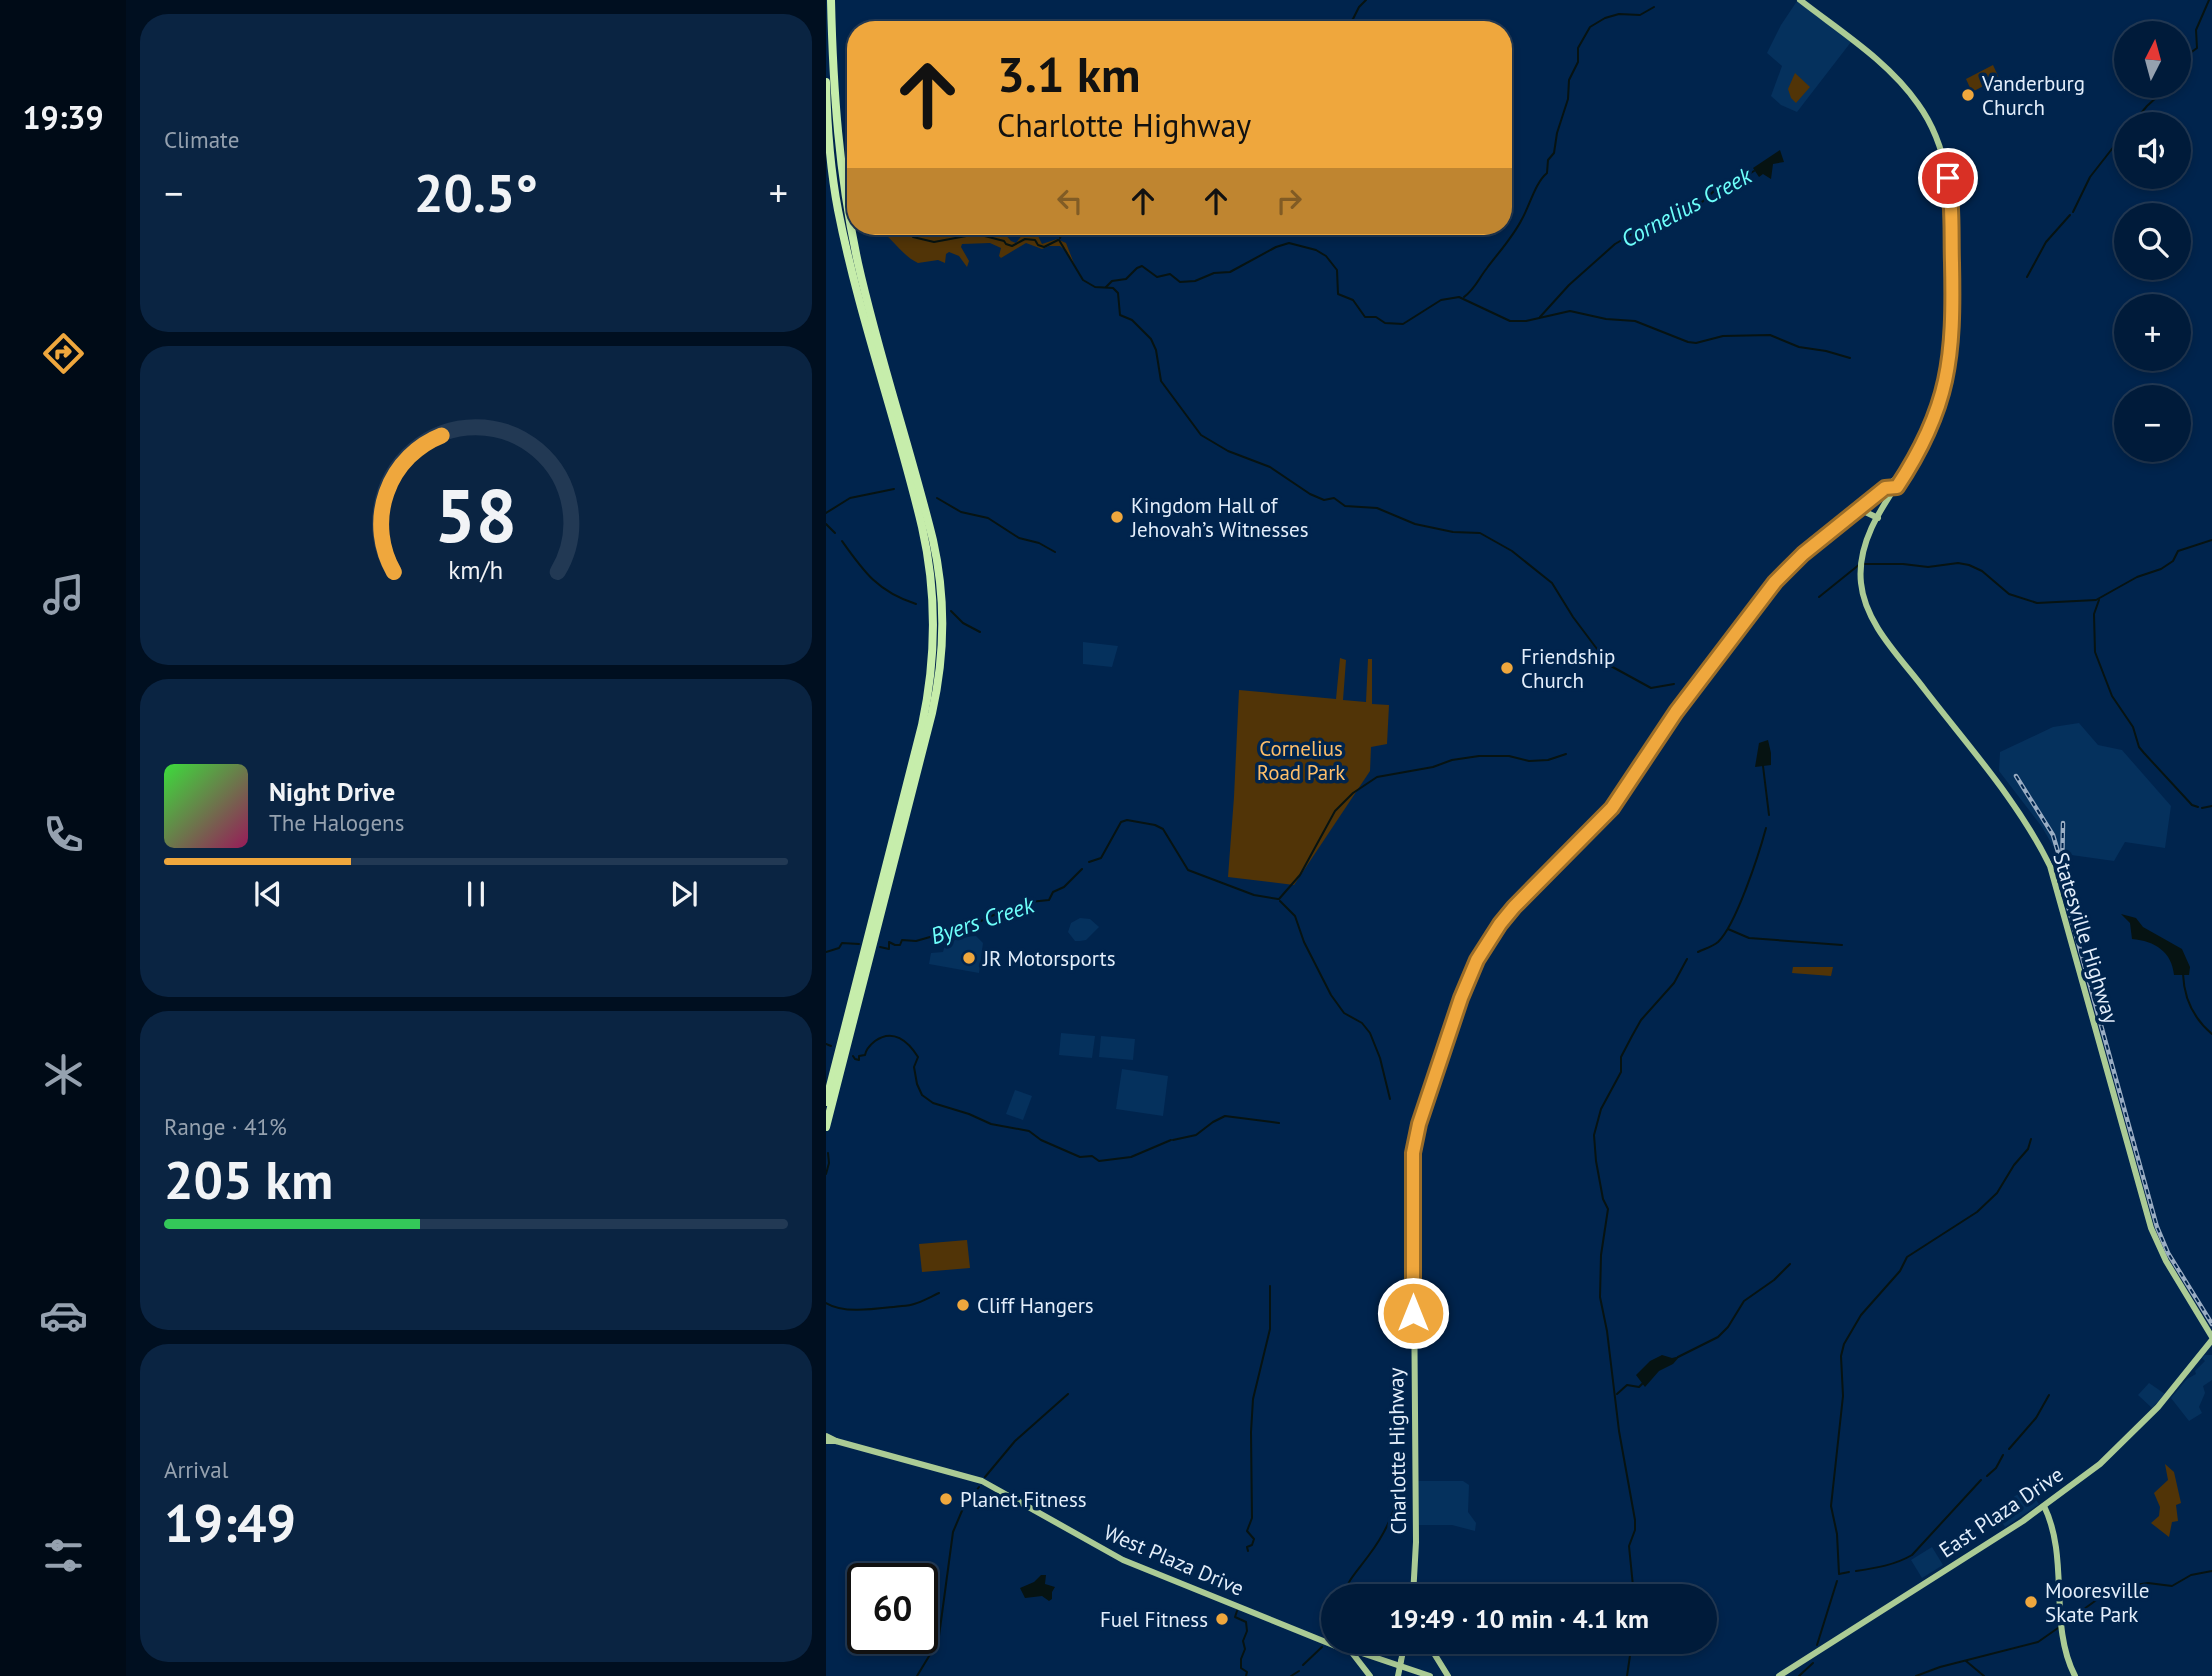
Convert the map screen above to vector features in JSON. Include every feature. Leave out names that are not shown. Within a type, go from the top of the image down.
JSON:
[{"type":"highway","points":[[831,0],[836,118],[847,195]]},
{"type":"highway","points":[[826,82],[830,154],[838,208],[924,534],[931,579],[933,623],[932,668],[922,725],[826,1102]]},
{"type":"highway","points":[[826,1127],[932,713],[939,677],[943,623],[935,547],[867,299],[853,235]]},
{"type":"main road","name":"Charlotte Highway","points":[[1414,1584],[1416,1542],[1413,1153],[1419,1124],[1468,980],[1488,942],[1514,907],[1612,808],[1676,712],[1771,587],[1803,554],[1859,509],[1891,488],[1908,469],[1936,414],[1951,354],[1951,200],[1945,162],[1935,132],[1905,86],[1886,67],[1800,0]]},
{"type":"main road","name":"Statesville Highway","points":[[1891,488],[1868,535],[1861,558],[1861,583],[1867,607],[1879,629],[2008,796],[2050,866],[2148,1220],[2166,1261],[2212,1339]]},
{"type":"main road","points":[[1859,509],[1878,518]]},
{"type":"main road","name":"East Plaza Drive","points":[[1779,1676],[2045,1506],[2100,1464],[2130,1437],[2175,1388],[2212,1339]]},
{"type":"main road","name":"West Plaza Drive","points":[[826,1439],[982,1482],[1116,1557],[1321,1638]]},
{"type":"main road","points":[[2045,1506],[2054,1531],[2064,1645],[2075,1676]]},
{"type":"main road","points":[[1355,1654],[1370,1676]]},
{"type":"main road","name":"West Plaza Drive","points":[[1359,1654],[1416,1676]]},
{"type":"main road","points":[[1366,1669],[1370,1658],[1369,1654]]},
{"type":"main road","points":[[1398,1676],[1402,1654]]},
{"type":"main road","points":[[1434,1654],[1446,1674]]},
{"type":"main road","name":"West Plaza Drive","points":[[1370,1658],[1430,1676]]},
{"type":"shaded area","points":[[1797,1],[1851,42],[1797,112],[1781,105],[1771,96],[1782,66],[1767,53]]},
{"type":"shaded area","points":[[1780,150],[1784,162],[1773,164],[1771,179],[1763,174],[1759,177],[1753,168]]},
{"type":"shaded area","points":[[1083,642],[1118,646],[1112,667],[1083,664]]},
{"type":"shaded area","points":[[2079,723],[2098,745],[2122,750],[2171,806],[2165,848],[2125,842],[2114,861],[2057,853],[2042,827],[1999,771],[2000,752],[2053,727]]},
{"type":"shaded area","points":[[1768,740],[1771,765],[1755,767],[1759,743]]},
{"type":"shaded area","points":[[2121,914],[2136,918],[2143,927],[2182,949],[2190,967],[2189,975],[2174,975],[2170,960],[2161,949],[2148,942],[2132,939],[2130,923]]},
{"type":"shaded area","points":[[1080,918],[1090,919],[1099,927],[1086,940],[1075,941],[1068,932],[1071,923]]},
{"type":"shaded area","points":[[976,936],[983,943],[979,973],[929,964],[931,953],[943,952],[945,945],[961,937]]},
{"type":"shaded area","points":[[1061,1033],[1095,1036],[1092,1058],[1059,1055]]},
{"type":"shaded area","points":[[1101,1036],[1135,1039],[1133,1060],[1099,1057]]},
{"type":"shaded area","points":[[1122,1069],[1168,1076],[1163,1116],[1116,1109]]},
{"type":"shaded area","points":[[1015,1090],[1032,1096],[1023,1120],[1006,1114]]},
{"type":"shaded area","points":[[1662,1355],[1672,1358],[1680,1356],[1673,1364],[1659,1371],[1645,1387],[1636,1375],[1650,1361]]},
{"type":"shaded area","points":[[2212,1355],[2212,1380],[2203,1386],[2205,1393],[2199,1407],[2202,1413],[2189,1421],[2171,1398],[2187,1379],[2196,1374],[2195,1371],[2205,1361],[2202,1358]]},
{"type":"shaded area","points":[[2149,1383],[2165,1394],[2152,1408],[2138,1395]]},
{"type":"shaded area","points":[[1418,1481],[1463,1481],[1469,1485],[1468,1512],[1476,1523],[1475,1531],[1452,1525],[1419,1525]]},
{"type":"shaded area","points":[[2027,1488],[2039,1504],[2005,1527],[1994,1510]]},
{"type":"shaded area","points":[[1932,1547],[1943,1565],[1922,1578],[1911,1560]]},
{"type":"shaded area","points":[[1041,1575],[1046,1575],[1045,1584],[1055,1587],[1052,1599],[1049,1601],[1042,1596],[1025,1598],[1020,1588],[1034,1582]]},
{"type":"green space","points":[[1993,65],[1999,78],[1972,92],[1966,79]]},
{"type":"green space","points":[[1795,73],[1810,87],[1796,103],[1788,89]]},
{"type":"green space","points":[[886,235],[1006,235],[1016,243],[1022,235],[1038,235],[1042,244],[1057,239],[1066,243],[1075,266],[1060,246],[1042,249],[1026,243],[1001,258],[1001,248],[990,243],[962,244],[969,261],[967,267],[959,256],[949,252],[946,254],[945,263],[938,260],[918,263],[905,255]]},
{"type":"green space","name":"Cornelius Road Park","points":[[1340,658],[1346,660],[1343,700],[1366,702],[1368,659],[1372,659],[1372,704],[1389,705],[1387,744],[1371,747],[1370,771],[1294,885],[1228,877],[1239,690],[1336,699]]},
{"type":"green space","points":[[1793,967],[1833,967],[1831,976],[1792,973]]},
{"type":"green space","points":[[967,1240],[970,1268],[922,1272],[919,1244]]},
{"type":"green space","points":[[2165,1464],[2174,1472],[2181,1503],[2176,1505],[2178,1521],[2172,1522],[2169,1537],[2151,1523],[2159,1516],[2160,1507],[2154,1493],[2168,1480]]},
{"type":"waterway","points":[[1350,21],[1366,0]]},
{"type":"waterway","points":[[2191,52],[2197,48],[2196,30],[2209,0]]},
{"type":"waterway","points":[[1512,235],[1536,188],[1547,173],[1548,160],[1554,153],[1557,133],[1568,99],[1569,80],[1578,62],[1578,48],[1590,27],[1605,18],[1619,14],[1640,15],[1654,7]]},
{"type":"waterway","points":[[2142,112],[2156,98]]},
{"type":"waterway","points":[[2073,212],[2090,177],[2114,146]]},
{"type":"waterway","name":"Cornelius Creek","points":[[1540,317],[1569,285],[1615,244],[1639,230],[1701,203],[1714,191],[1754,171]]},
{"type":"waterway","points":[[2027,277],[2046,242],[2070,215]]},
{"type":"waterway","name":"Cornelius Creek","points":[[912,235],[934,242],[972,235]]},
{"type":"waterway","name":"Cornelius Creek","points":[[981,235],[1012,246],[1025,239],[1035,240],[1038,245],[1044,247],[1058,240]]},
{"type":"waterway","points":[[1464,297],[1512,235]]},
{"type":"waterway","points":[[1059,240],[1083,280],[1095,287],[1113,288],[1118,293],[1120,315],[1132,320],[1151,339],[1156,350],[1161,381],[1201,435],[1228,451],[1270,467],[1310,494],[1324,500],[1334,498],[1345,506],[1377,508],[1415,524],[1453,532],[1480,533],[1512,551],[1552,583],[1573,617],[1609,665],[1651,688],[1674,684]]},
{"type":"waterway","name":"Cornelius Creek","points":[[1106,287],[1112,281],[1126,279],[1142,266],[1157,277],[1170,274],[1180,282],[1195,281],[1214,273],[1230,272],[1276,247],[1289,243],[1316,250],[1326,256],[1337,270],[1338,294],[1353,300],[1365,317],[1376,317],[1385,323],[1403,324],[1441,300],[1459,297],[1510,321],[1526,321],[1570,311],[1606,319],[1635,321],[1688,342],[1696,343],[1723,336],[1770,335],[1799,347],[1850,358]]},
{"type":"waterway","points":[[826,513],[850,498],[894,489]]},
{"type":"waterway","points":[[937,498],[961,512],[988,518],[1019,538],[1039,543],[1055,552]]},
{"type":"waterway","points":[[826,524],[835,533]]},
{"type":"waterway","points":[[1819,597],[1860,564],[1928,567],[1958,563],[1982,571],[2009,594],[2037,603],[2096,600],[2137,577],[2161,569],[2173,561],[2178,551],[2212,540]]},
{"type":"waterway","points":[[842,541],[873,580],[916,604]]},
{"type":"waterway","points":[[2099,600],[2094,614],[2095,652],[2112,696],[2133,727],[2139,747],[2192,805],[2198,807]]},
{"type":"waterway","points":[[951,611],[963,623],[980,632]]},
{"type":"waterway","name":"Byers Creek","points":[[1279,899],[1300,875],[1335,811],[1353,793],[1377,777],[1479,756],[1509,756],[1529,761],[1548,760],[1566,754]]},
{"type":"waterway","points":[[1763,766],[1769,815]]},
{"type":"waterway","points":[[2202,808],[2212,806]]},
{"type":"waterway","name":"Byers Creek","points":[[1089,862],[1101,858],[1121,822],[1127,820],[1155,825],[1163,829],[1188,870],[1254,895],[1278,899]]},
{"type":"waterway","points":[[1698,952],[1718,942],[1732,921],[1766,828]]},
{"type":"waterway","name":"Byers Creek","points":[[880,947],[889,949],[889,942],[900,945],[902,940],[916,941],[972,925],[1020,903],[1049,900],[1053,892],[1064,887],[1082,869]]},
{"type":"waterway","points":[[1280,901],[1295,916],[1304,942],[1331,995],[1344,1013],[1362,1023],[1370,1033],[1380,1058],[1390,1099]]},
{"type":"waterway","points":[[1728,929],[1749,938],[1842,945]]},
{"type":"waterway","name":"Byers Creek","points":[[826,952],[839,948],[842,943],[859,944]]},
{"type":"waterway","points":[[1633,1584],[1629,1546],[1635,1530],[1635,1520],[1600,1297],[1601,1255],[1608,1209],[1603,1199],[1594,1135],[1601,1109],[1621,1072],[1621,1057],[1632,1036],[1641,1020],[1674,983],[1687,959]]},
{"type":"waterway","points":[[2183,974],[2185,992],[2191,1007],[2212,1034]]},
{"type":"waterway","points":[[853,1056],[859,1060],[859,1056],[865,1055],[870,1046],[882,1037],[900,1038],[918,1057],[914,1067],[917,1084],[922,1095],[933,1103],[991,1124],[1029,1131],[1041,1140],[1080,1157],[1092,1156],[1099,1161],[1131,1157],[1171,1140]]},
{"type":"waterway","points":[[826,1044],[831,1046]]},
{"type":"waterway","points":[[1173,1140],[1196,1135],[1225,1116],[1279,1123]]},
{"type":"waterway","points":[[1849,1572],[1839,1574],[1837,1534],[1831,1506],[1843,1396],[1841,1356],[1844,1344],[1861,1315],[1900,1271],[1907,1257],[1977,1212],[1997,1193],[2014,1165],[2028,1149],[2031,1139]]},
{"type":"waterway","points":[[826,1174],[828,1153]]},
{"type":"waterway","points":[[1678,1357],[1718,1337],[1728,1327],[1744,1301],[1774,1280],[1790,1264]]},
{"type":"waterway","points":[[1248,1551],[1247,1547],[1252,1545],[1254,1539],[1247,1531],[1252,1518],[1253,1399],[1270,1329],[1270,1286]]},
{"type":"waterway","points":[[826,1303],[843,1309],[874,1309],[912,1305],[939,1293]]},
{"type":"waterway","points":[[1617,1394],[1627,1385],[1639,1387],[1643,1383]]},
{"type":"waterway","points":[[985,1477],[1015,1441],[1068,1394]]},
{"type":"waterway","points":[[2009,1449],[2036,1418],[2049,1395]]},
{"type":"waterway","points":[[1987,1476],[1996,1468],[2003,1455]]},
{"type":"waterway","points":[[1856,1571],[1892,1564],[1912,1555],[1981,1480]]},
{"type":"waterway","points":[[1348,1584],[1385,1529],[1394,1510],[1402,1481]]},
{"type":"waterway","points":[[939,1636],[953,1532],[964,1506],[979,1487]]},
{"type":"waterway","points":[[2066,1622],[2102,1596],[2122,1587],[2148,1583],[2172,1586],[2191,1575],[2212,1571]]},
{"type":"waterway","points":[[1817,1645],[1837,1581]]},
{"type":"waterway","points":[[1237,1611],[1235,1617],[1246,1622],[1247,1631],[1243,1641],[1245,1649],[1241,1659],[1241,1668],[1247,1672],[1246,1676]]},
{"type":"waterway","points":[[1916,1676],[1940,1667],[2038,1642],[2058,1628]]},
{"type":"waterway","points":[[1303,1665],[1321,1648]]},
{"type":"waterway","points":[[917,1676],[930,1654]]},
{"type":"waterway","points":[[1627,1676],[1630,1654]]},
{"type":"waterway","points":[[1966,1661],[1984,1676]]},
{"type":"waterway","points":[[1799,1676],[1813,1663]]},
{"type":"waterway","points":[[1291,1676],[1299,1671]]},
{"type":"railway","points":[[2016,776],[2053,835],[2058,852]]},
{"type":"railway","points":[[2063,823],[2062,871],[2065,890]]},
{"type":"railway","points":[[2061,881],[2157,1227],[2168,1253],[2212,1324]]},
{"type":"place","name":"Vanderburg Church","points":[[1968,95]]},
{"type":"place","name":"Kingdom Hall of Jehovah’s Witnesses","points":[[1117,517]]},
{"type":"place","name":"Friendship Church","points":[[1507,668]]},
{"type":"place","name":"JR Motorsports","points":[[969,958]]},
{"type":"place","name":"Cliff Hangers","points":[[963,1305]]},
{"type":"place","name":"Planet Fitness","points":[[946,1499]]},
{"type":"place","name":"Mooresville Skate Park","points":[[2031,1602]]},
{"type":"place","name":"Fuel Fitness","points":[[1222,1619]]},
{"type":"route","points":[[1413,1313],[1413,1153],[1419,1124],[1461,998],[1477,960],[1514,907],[1612,808],[1698,680],[1775,582],[1803,554],[1885,488],[1897,487],[1912,464],[1936,414],[1951,354],[1953,313],[1951,200],[1948,178]]}]
